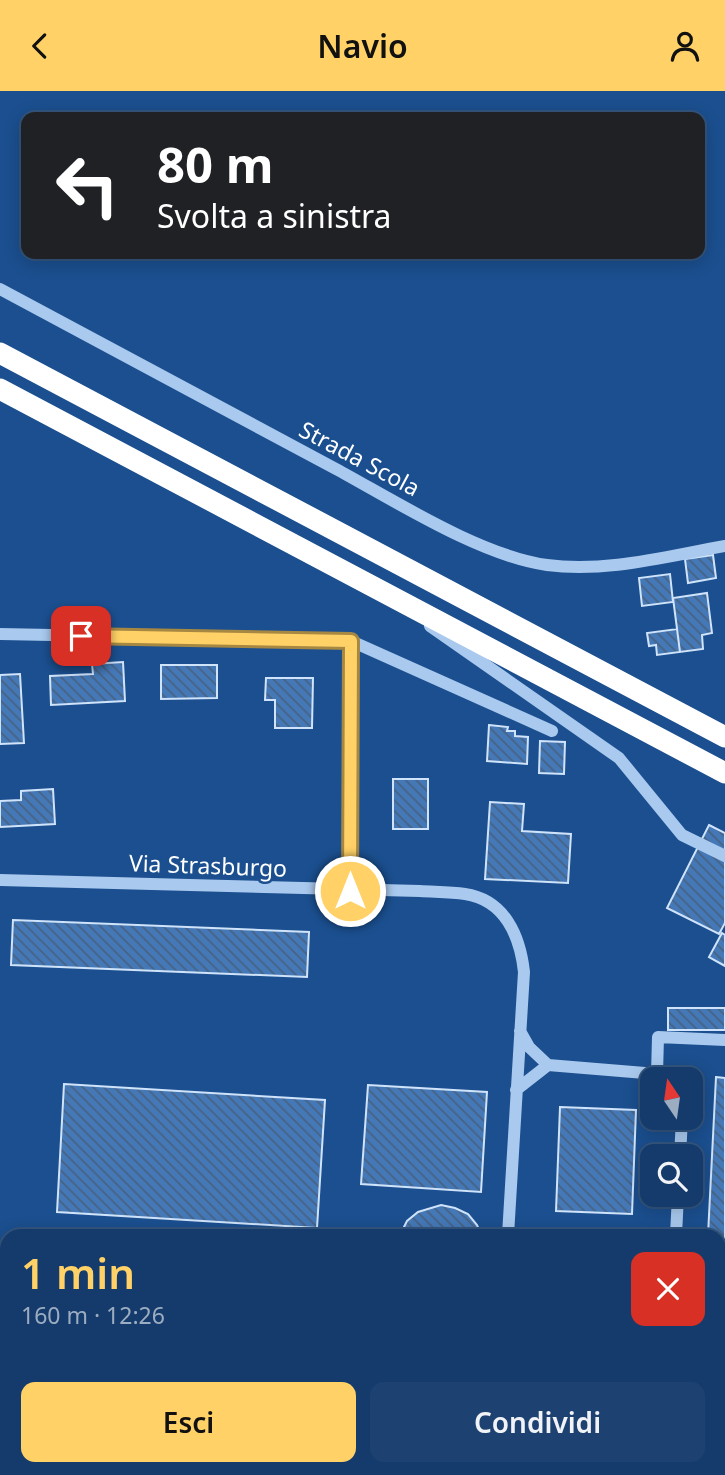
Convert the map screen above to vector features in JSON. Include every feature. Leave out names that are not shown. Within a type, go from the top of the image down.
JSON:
[{"type":"highway","points":[[0,353],[725,735]]},
{"type":"highway","points":[[0,389],[725,773]]},
{"type":"street","name":"Strada Scola","points":[[0,289],[393,501],[511,556],[538,564],[579,568],[620,564],[725,546]]},
{"type":"street","points":[[373,586],[619,758],[682,835],[725,856]]},
{"type":"street","points":[[0,634],[351,641],[552,731]]},
{"type":"street","points":[[350,891],[351,641]]},
{"type":"street","name":"Via Strasburgo","points":[[0,880],[420,891],[468,894],[491,904],[508,919],[521,947],[524,972],[508,1229]]},
{"type":"street","points":[[520,1031],[529,1047],[548,1065],[640,1075]]},
{"type":"street","points":[[661,1067],[658,1037],[725,1040]]},
{"type":"street","points":[[516,1090],[548,1065]]},
{"type":"street","points":[[676,1229],[677,1207]]},
{"type":"building","points":[[713,555],[716,578],[688,583],[685,559]]},
{"type":"building","points":[[670,574],[673,602],[642,606],[639,578]]},
{"type":"building","points":[[707,593],[712,633],[702,635],[703,649],[680,652],[673,598]]},
{"type":"building","points":[[677,629],[680,652],[657,655],[656,645],[649,646],[647,633]]},
{"type":"building","points":[[123,662],[125,701],[51,705],[50,676],[93,674],[92,664]]},
{"type":"building","points":[[161,665],[217,665],[217,698],[161,699]]},
{"type":"building","points":[[20,674],[24,743],[0,744],[0,675]]},
{"type":"building","points":[[266,678],[313,678],[312,728],[275,728],[275,700],[265,700]]},
{"type":"building","points":[[489,725],[508,727],[507,731],[515,731],[515,736],[528,737],[527,764],[487,761]]},
{"type":"building","points":[[540,741],[565,742],[564,774],[539,773]]},
{"type":"building","points":[[393,779],[428,779],[428,829],[393,829]]},
{"type":"building","points":[[53,789],[55,824],[0,827],[0,801],[21,800],[21,791]]},
{"type":"building","points":[[490,802],[524,804],[522,831],[571,834],[568,883],[485,879]]},
{"type":"building","points":[[709,825],[725,833],[725,923],[719,934],[667,908]]},
{"type":"building","points":[[13,920],[309,932],[307,977],[11,965]]},
{"type":"building","points":[[722,933],[725,935],[725,966],[709,957]]},
{"type":"building","points":[[668,1008],[725,1008],[725,1030],[668,1030]]},
{"type":"building","points":[[716,1077],[725,1078],[725,1229],[708,1229]]},
{"type":"building","points":[[64,1084],[325,1100],[317,1228],[57,1212]]},
{"type":"building","points":[[368,1085],[487,1092],[481,1192],[361,1184]]},
{"type":"building","points":[[560,1107],[636,1110],[632,1214],[556,1211]]},
{"type":"building","points":[[441,1205],[455,1208],[468,1214],[479,1229],[403,1229],[407,1221],[418,1212]]},
{"type":"route","points":[[81,636],[351,641],[350,891]]}]
